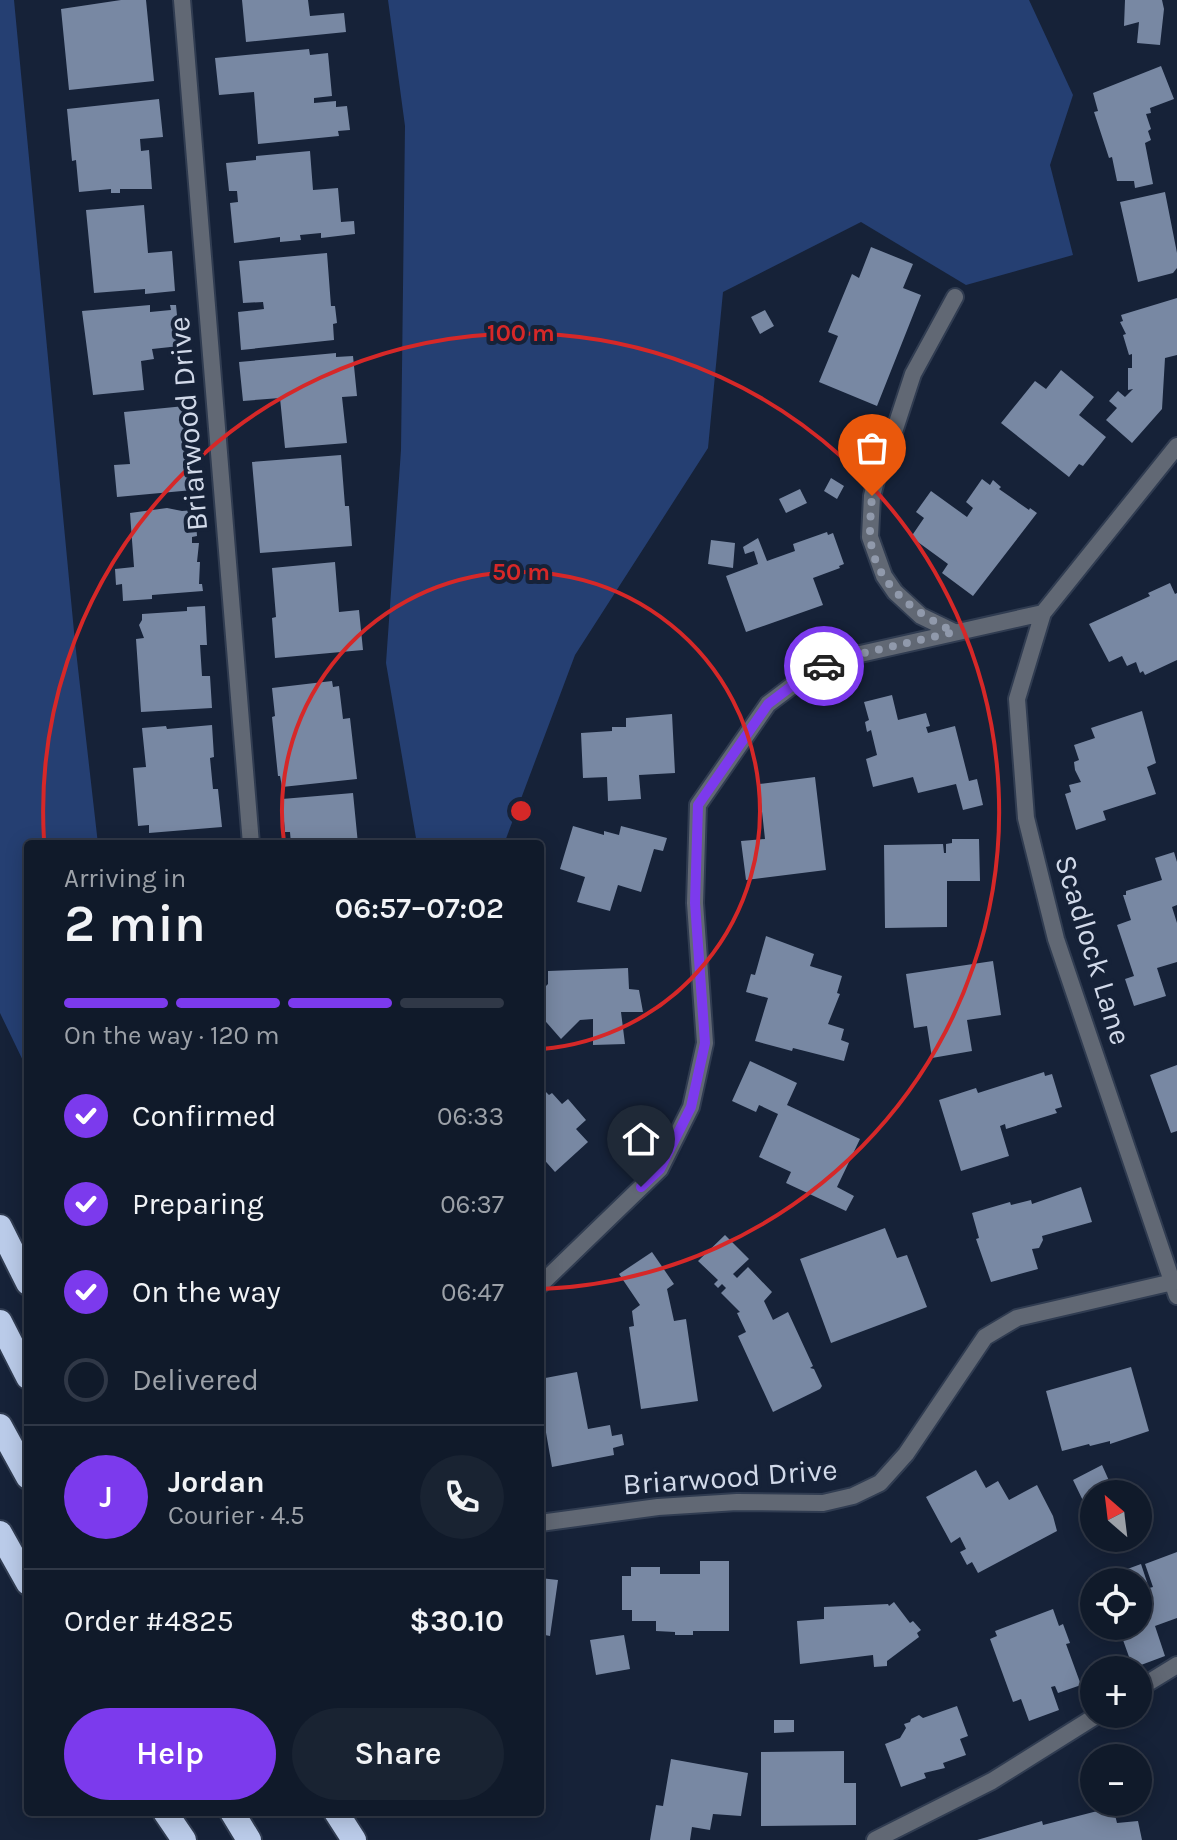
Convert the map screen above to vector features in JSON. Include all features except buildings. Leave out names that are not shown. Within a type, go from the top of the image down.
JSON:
[{"type":"highway","points":[[0,1227],[24,1275]]},
{"type":"highway","points":[[0,1322],[24,1369]]},
{"type":"highway","points":[[0,1426],[24,1470]]},
{"type":"highway","points":[[0,1533],[24,1576]]},
{"type":"highway","points":[[168,1816],[184,1840]]},
{"type":"highway","points":[[234,1816],[249,1840]]},
{"type":"highway","points":[[339,1816],[354,1840]]},
{"type":"street","name":"Briarwood Drive","points":[[182,0],[251,840]]},
{"type":"street","points":[[954,632],[921,616],[895,592],[884,576],[870,537],[872,496],[880,465],[913,374],[955,297]]},
{"type":"street","points":[[544,1281],[660,1169],[691,1107],[705,1043],[695,903],[698,805],[768,704],[805,676],[838,659],[1043,613],[1177,446]]},
{"type":"street","name":"Scadlock Lane","points":[[1043,613],[1017,699],[1026,818],[1056,939],[1175,1289]]},
{"type":"street","name":"Briarwood Drive","points":[[544,1522],[658,1507],[737,1502],[823,1503],[853,1496],[880,1483],[906,1454],[985,1337],[1017,1318],[1175,1289]]},
{"type":"street","points":[[1152,1680],[1177,1665]]},
{"type":"street","points":[[875,1840],[992,1781],[1080,1726]]},
{"type":"shaded area","points":[[0,0],[14,0],[75,642],[98,840],[24,840],[24,1063],[0,1013]]},
{"type":"shaded area","points":[[388,0],[1029,0],[1073,95],[1050,165],[1073,255],[966,285],[861,222],[723,292],[708,448],[575,655],[506,840],[416,840],[386,663],[401,450],[405,126]]},
{"type":"way so far","points":[[824,666],[838,659],[954,632],[921,616],[895,592],[884,576],[870,537],[872,496]]},
{"type":"route","points":[[641,1187],[660,1169],[691,1107],[705,1043],[695,903],[698,805],[768,704],[824,666]]}]
